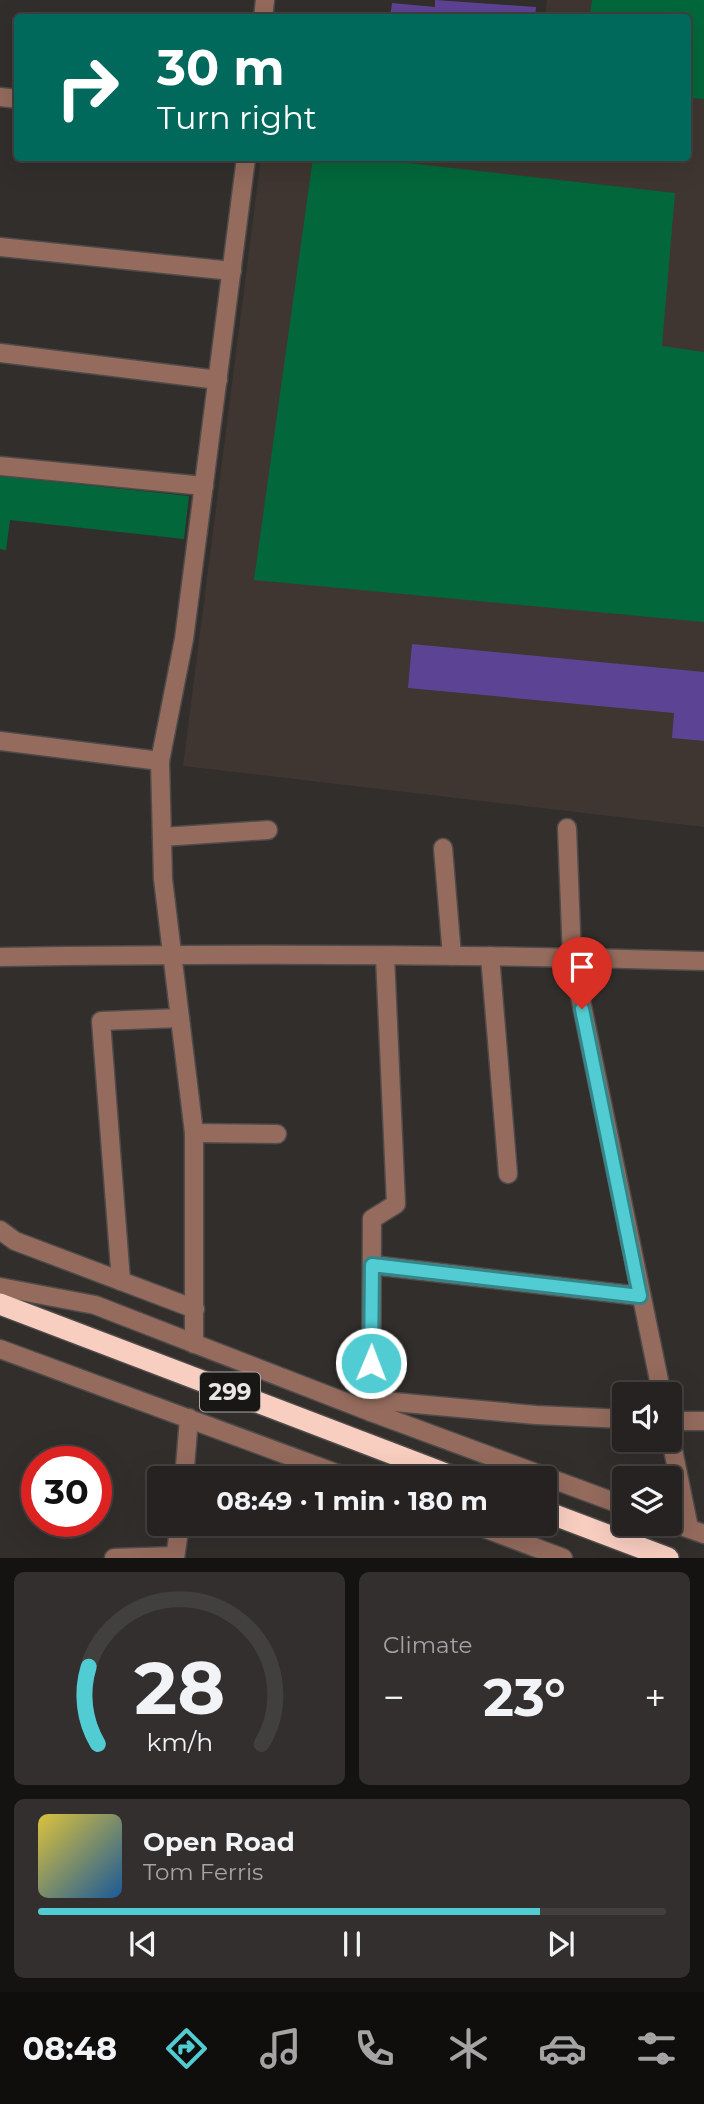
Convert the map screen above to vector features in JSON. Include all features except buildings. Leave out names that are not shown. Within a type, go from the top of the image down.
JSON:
[{"type":"highway","name":"299","points":[[0,1304],[425,1466]]},
{"type":"highway","points":[[557,1516],[668,1558]]},
{"type":"street","points":[[194,1344],[194,1133],[171,954],[162,837],[160,761],[184,639],[246,161]]},
{"type":"street","points":[[0,247],[232,271]]},
{"type":"street","points":[[0,353],[218,380]]},
{"type":"street","points":[[0,466],[204,486]]},
{"type":"street","points":[[0,741],[160,761]]},
{"type":"street","points":[[567,828],[572,957],[659,1382]]},
{"type":"street","points":[[162,837],[268,830]]},
{"type":"street","points":[[443,848],[453,956]]},
{"type":"street","points":[[0,957],[171,954],[572,957],[704,961]]},
{"type":"street","points":[[371,1412],[372,1219],[396,1204],[385,956]]},
{"type":"street","points":[[490,956],[508,1174]]},
{"type":"street","points":[[121,1281],[101,1021],[180,1018]]},
{"type":"street","points":[[194,1133],[277,1134]]},
{"type":"street","points":[[0,1230],[15,1241],[195,1309]]},
{"type":"street","points":[[372,1265],[640,1296]]},
{"type":"street","points":[[0,1287],[94,1305],[612,1501]]},
{"type":"street","points":[[0,1349],[317,1466]]},
{"type":"street","points":[[371,1412],[394,1402],[536,1415],[612,1418]]},
{"type":"street","points":[[185,1466],[189,1418]]},
{"type":"street","points":[[682,1421],[704,1421]]},
{"type":"street","points":[[675,1452],[696,1531]]},
{"type":"street","points":[[114,1558],[175,1557],[178,1536]]},
{"type":"street","points":[[505,1536],[563,1558]]},
{"type":"shaded area","points":[[547,0],[704,0],[704,827],[183,766],[261,161],[691,161],[691,14],[545,14]]},
{"type":"green space","points":[[592,0],[704,0],[704,99],[691,98],[691,14],[590,14]]},
{"type":"green space","points":[[313,161],[391,161],[675,193],[662,346],[704,352],[704,622],[254,580]]},
{"type":"green space","points":[[0,476],[189,496],[184,539],[10,520],[6,550],[0,549]]},
{"type":"route","points":[[371,1363],[372,1265],[640,1296],[582,1009]]}]
